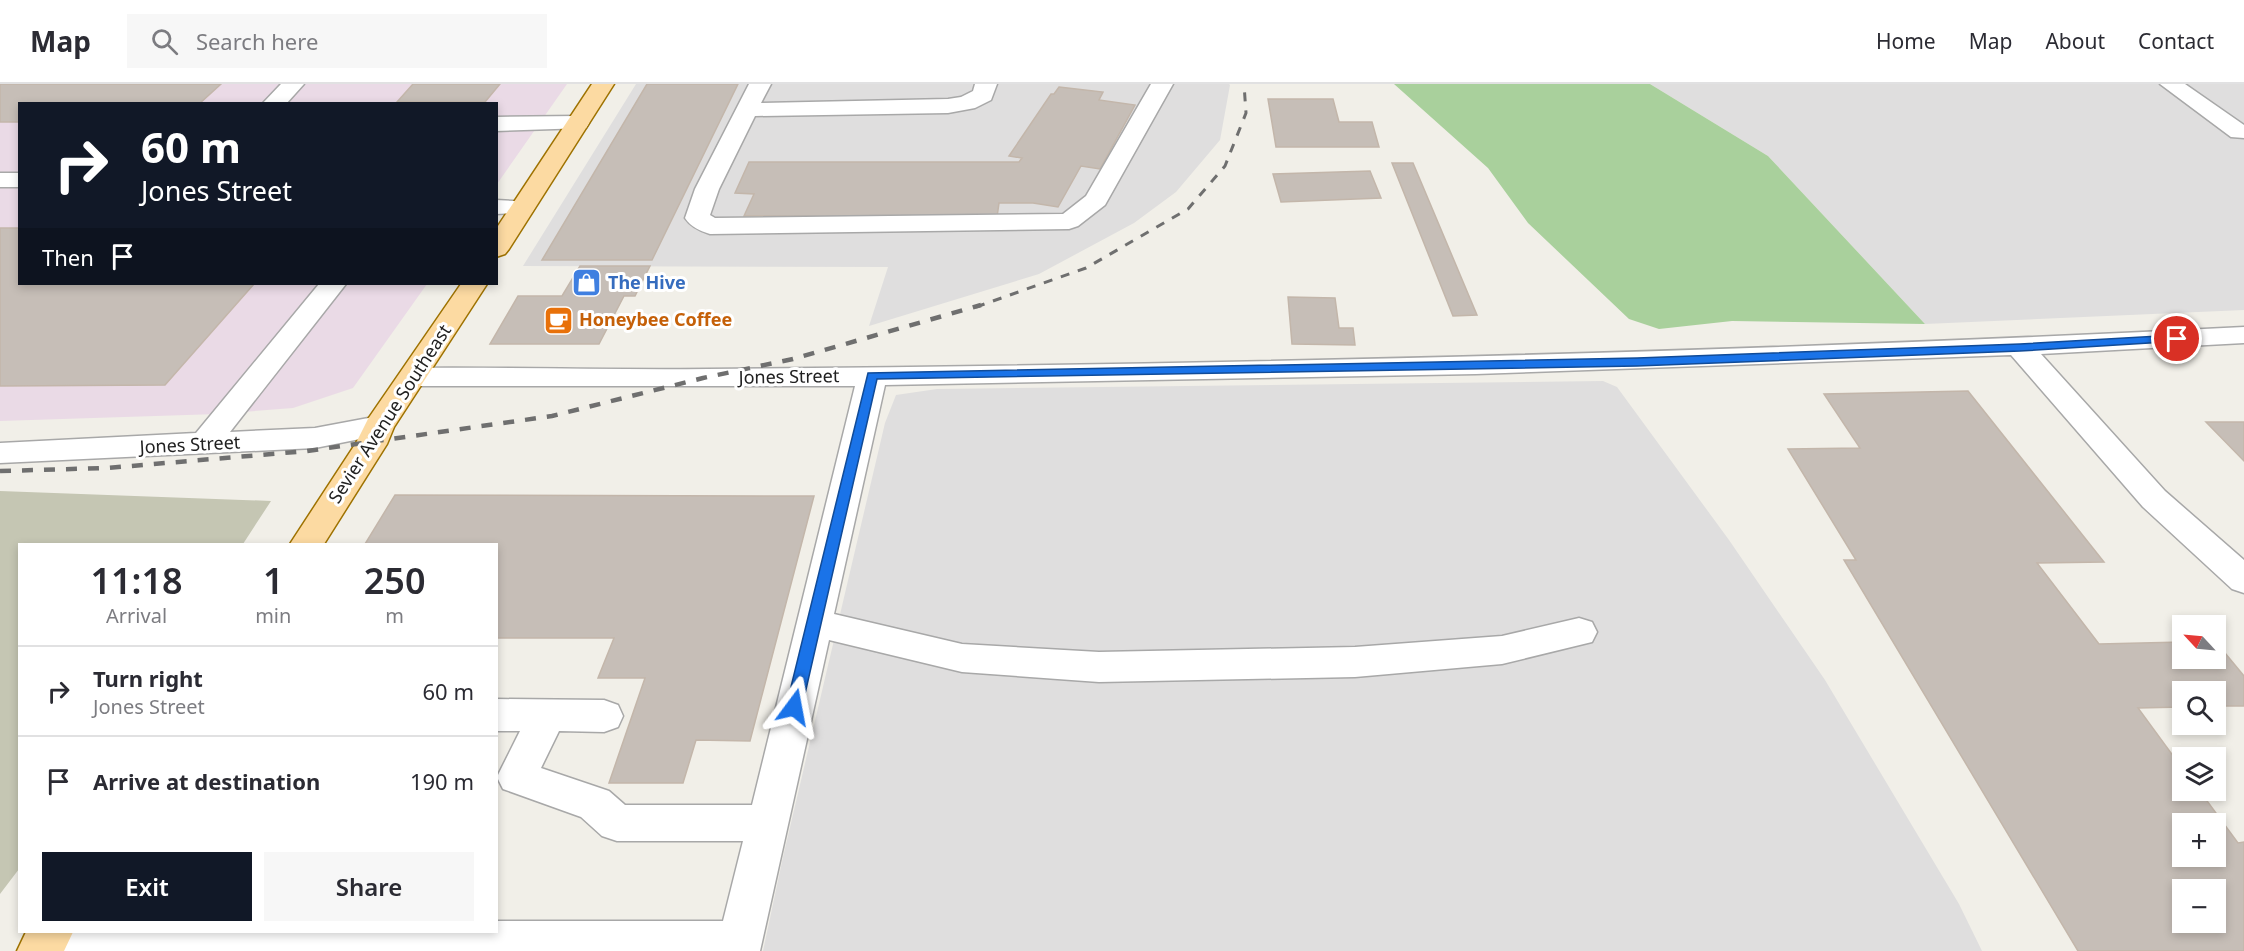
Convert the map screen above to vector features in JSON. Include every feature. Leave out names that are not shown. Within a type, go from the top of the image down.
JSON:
[{"type":"main road","points":[[498,246],[603,84]]},
{"type":"main road","name":"Sevier Avenue Southeast","points":[[308,543],[371,444],[379,426],[414,377],[473,285]]},
{"type":"street","points":[[275,102],[293,84]]},
{"type":"street","points":[[760,84],[707,189],[697,218],[710,226],[1069,221],[1096,200],[1162,84]]},
{"type":"street","points":[[747,110],[948,106],[967,103],[982,95],[986,84]]},
{"type":"street","points":[[2171,84],[2239,132]]},
{"type":"street","points":[[498,124],[578,123]]},
{"type":"street","points":[[0,180],[18,180]]},
{"type":"street","points":[[498,207],[523,207]]},
{"type":"street","points":[[203,444],[332,285]]},
{"type":"street","name":"Jones Street","points":[[414,377],[872,376],[1637,362],[2020,348],[2244,335]]},
{"type":"street","points":[[2020,348],[2154,499],[2244,580]]},
{"type":"street","points":[[45,942],[153,938],[739,947],[872,376]]},
{"type":"street","name":"Jones Street","points":[[0,453],[315,438],[379,426]]},
{"type":"street","points":[[814,623],[962,658],[1099,668],[1355,662],[1502,650],[1579,632]]},
{"type":"street","points":[[498,715],[604,716]]},
{"type":"street","points":[[547,716],[517,777],[595,804],[617,823],[767,823]]},
{"type":"shaded area","points":[[0,84],[567,84],[498,183],[498,102],[18,102],[18,285],[426,285],[353,388],[293,408],[218,414],[0,421]]},
{"type":"shaded area","points":[[636,84],[1230,85],[1220,140],[1176,192],[1134,223],[1039,274],[869,326],[888,267],[523,266]]},
{"type":"shaded area","points":[[1650,84],[2244,84],[2244,310],[1925,324],[1768,156]]},
{"type":"shaded area","points":[[1603,381],[1617,387],[1729,540],[1825,680],[1959,904],[1982,951],[763,951],[885,423],[896,395],[937,389]]},
{"type":"shaded area","points":[[0,491],[271,501],[244,543],[18,543],[18,870],[0,894]]},
{"type":"green space","points":[[1394,84],[1650,84],[1768,156],[1925,324],[1732,321],[1659,329],[1629,319],[1528,223],[1488,168]]},
{"type":"building","points":[[0,84],[221,84],[201,102],[18,102],[18,122],[0,122]]},
{"type":"building","points":[[413,84],[500,84],[485,102],[397,102]]},
{"type":"building","points":[[647,84],[738,84],[652,260],[542,260]]},
{"type":"building","points":[[1059,87],[1103,92],[1099,100],[1135,105],[1100,169],[1081,166],[1058,207],[1033,203],[999,203],[997,217],[744,216],[754,194],[735,193],[749,162],[1019,162],[1022,158],[1009,156],[1051,94],[1054,94]]},
{"type":"building","points":[[1268,99],[1333,99],[1339,122],[1372,122],[1379,147],[1276,147]]},
{"type":"building","points":[[1392,163],[1413,163],[1477,315],[1453,316]]},
{"type":"building","points":[[1370,171],[1381,198],[1281,202],[1273,174]]},
{"type":"building","points":[[0,228],[18,228],[18,285],[253,285],[165,385],[0,386]]},
{"type":"building","name":"Honeybee Coffee","points":[[580,266],[650,266],[635,296],[624,296],[599,344],[490,344],[518,296],[562,296]]},
{"type":"building","points":[[1288,297],[1335,298],[1339,328],[1353,328],[1355,345],[1292,344]]},
{"type":"building","points":[[1968,391],[2104,562],[2037,563],[2099,644],[2172,642],[2172,669],[2226,669],[2226,654],[2244,676],[2244,706],[2226,706],[2226,681],[2172,681],[2172,707],[2138,708],[2172,754],[2172,801],[2207,801],[2216,813],[2172,813],[2172,867],[2226,867],[2226,827],[2238,843],[2244,842],[2244,951],[2078,951],[1844,560],[1856,560],[1788,449],[1860,448],[1824,394]]},
{"type":"building","points":[[2206,422],[2244,422],[2244,461]]},
{"type":"building","points":[[395,495],[814,496],[750,741],[696,740],[683,783],[609,783],[645,678],[598,678],[614,638],[498,638],[498,543],[366,543]]},
{"type":"railway","points":[[976,307],[1086,268],[1188,209],[1225,166],[1246,113],[1244,84]]},
{"type":"railway","points":[[0,471],[107,468],[307,451],[552,416],[703,378],[793,359],[981,305]]},
{"type":"place","name":"The Hive","points":[[587,283]]},
{"type":"place","name":"Honeybee Coffee","points":[[558,320]]},
{"type":"route","points":[[794,707],[872,376],[1637,362],[2020,348],[2177,339]]}]
